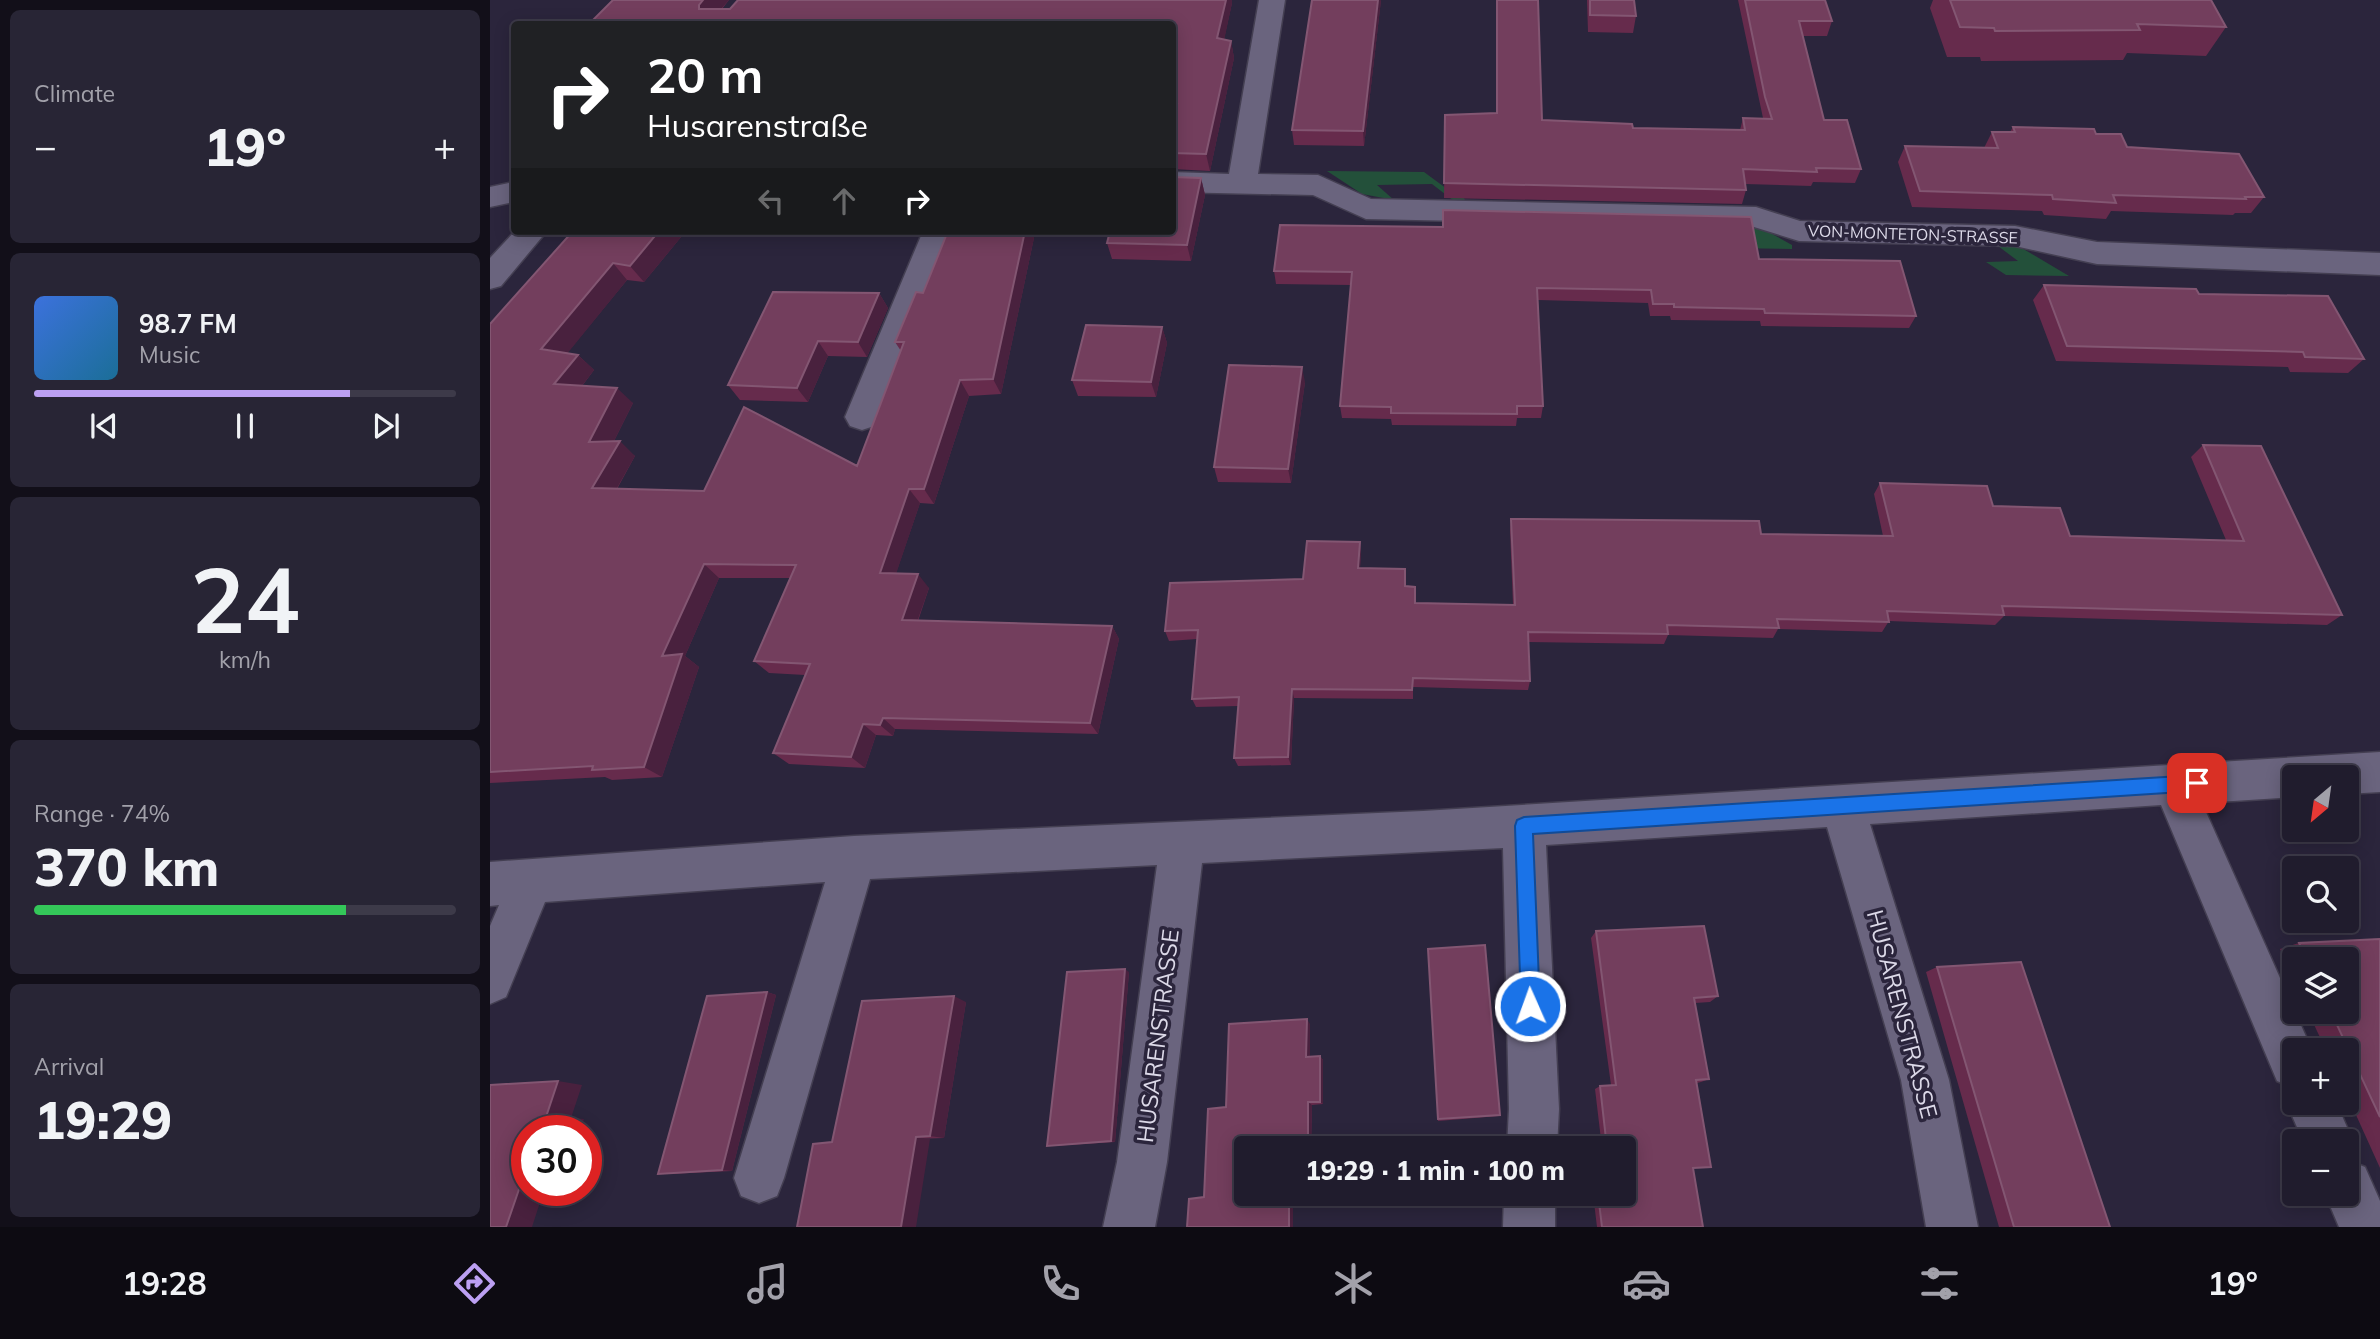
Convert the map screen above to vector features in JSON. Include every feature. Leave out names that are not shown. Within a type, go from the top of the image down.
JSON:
[{"type":"street","points":[[1242,185],[1272,0]]},
{"type":"street","name":"VON-MONTETON-STRASSE","points":[[1176,183],[1318,185],[1366,209],[1756,217],[1799,231],[2015,236],[2097,253],[2380,264]]},
{"type":"street","points":[[490,197],[511,193]]},
{"type":"street","points":[[490,278],[528,235]]},
{"type":"street","points":[[862,417],[936,235]]},
{"type":"street","points":[[2359,773],[2380,772]]},
{"type":"street","points":[[490,981],[511,883],[854,858],[1524,826],[1842,804],[2282,779]]},
{"type":"street","points":[[2173,785],[2283,1038]]},
{"type":"street","name":"HUSARENSTRASSE","points":[[1842,804],[1924,1080],[1952,1227]]},
{"type":"street","points":[[1524,826],[1534,1109],[1533,1136]]},
{"type":"street","name":"HUSARENSTRASSE","points":[[1129,1227],[1142,1162],[1182,844]]},
{"type":"street","points":[[759,1178],[854,858]]},
{"type":"street","points":[[1529,1227],[1530,1206]]},
{"type":"street","points":[[2356,1206],[2365,1227]]},
{"type":"green space","points":[[1327,171],[1424,172],[1458,197],[1464,197],[1465,201],[1454,201],[1432,184],[1377,185],[1394,200],[1362,194]]},
{"type":"green space","points":[[1730,223],[1756,225],[1792,245],[1792,249],[1729,248],[1720,242],[1757,242]]},
{"type":"green space","points":[[1998,246],[2020,247],[2069,276],[2006,275],[1986,262],[2018,261]]},
{"type":"building","points":[[613,0],[703,0],[699,9],[730,9],[738,0],[1226,0],[1217,38],[1231,41],[1206,154],[1176,153],[1176,21],[592,21]]},
{"type":"building","points":[[1312,0],[1378,0],[1363,131],[1292,130]]},
{"type":"building","points":[[1497,0],[1538,0],[1542,120],[1632,124],[1633,128],[1745,130],[1743,118],[1772,119],[1745,0],[1825,0],[1832,21],[1799,21],[1824,120],[1847,120],[1861,169],[1816,168],[1817,172],[1743,169],[1746,190],[1444,183],[1445,115],[1497,113]]},
{"type":"building","points":[[1590,0],[1634,0],[1636,16],[1590,15]]},
{"type":"building","points":[[1950,0],[2211,0],[2226,27],[2137,24],[2140,30],[1995,31],[1994,28],[1960,27]]},
{"type":"building","points":[[2013,127],[2094,129],[2096,134],[2121,134],[2127,147],[2239,154],[2264,197],[2245,197],[2246,199],[2113,195],[2116,203],[2053,199],[2052,195],[1920,191],[1905,146],[1998,148],[1992,132],[2015,132]]},
{"type":"building","points":[[1176,177],[1201,178],[1187,245],[1107,243],[1109,235],[1176,235]]},
{"type":"building","points":[[1443,210],[1751,217],[1759,259],[1900,261],[1916,316],[1765,313],[1764,309],[1674,307],[1674,304],[1653,304],[1651,290],[1537,288],[1543,406],[1517,406],[1517,414],[1391,413],[1391,407],[1340,406],[1352,272],[1274,271],[1280,225],[1443,227]]},
{"type":"building","points":[[569,235],[656,235],[630,266],[613,263],[541,349],[578,355],[554,384],[617,388],[589,442],[620,441],[592,488],[704,491],[744,407],[857,466],[904,342],[895,342],[916,292],[923,293],[946,235],[1024,235],[993,379],[960,380],[924,489],[909,489],[880,573],[918,574],[902,620],[1112,626],[1090,723],[883,718],[880,725],[863,724],[851,757],[773,753],[810,664],[754,661],[796,565],[704,564],[662,656],[682,654],[644,767],[592,770],[593,766],[490,772],[490,324]]},
{"type":"building","points":[[2044,285],[2196,289],[2199,294],[2328,296],[2364,359],[2305,357],[2303,352],[2067,346]]},
{"type":"building","points":[[773,292],[879,293],[858,342],[818,341],[797,388],[728,385]]},
{"type":"building","points":[[1086,325],[1162,327],[1151,382],[1072,380]]},
{"type":"building","points":[[1229,365],[1302,367],[1288,469],[1214,467]]},
{"type":"building","points":[[2203,445],[2261,446],[2342,615],[2002,606],[2004,615],[1887,611],[1889,622],[1777,619],[1779,628],[1667,625],[1668,634],[1528,632],[1530,681],[1413,678],[1412,690],[1292,689],[1288,757],[1234,758],[1239,697],[1192,699],[1198,630],[1165,631],[1170,583],[1303,579],[1307,541],[1360,542],[1358,568],[1405,569],[1405,586],[1415,587],[1415,603],[1515,605],[1511,519],[1759,521],[1761,534],[1893,536],[1880,483],[1987,486],[1993,506],[2060,508],[2070,536],[2244,541]]},
{"type":"building","points":[[1704,926],[1718,996],[1694,998],[1709,1079],[1696,1080],[1711,1167],[1693,1168],[1703,1227],[1602,1227],[1599,1206],[1636,1206],[1636,1136],[1606,1136],[1600,1086],[1616,1085],[1596,931]]},
{"type":"building","points":[[2380,939],[2380,1117],[2359,1072],[2359,1038],[2343,1038],[2337,1024],[2359,1024],[2359,947],[2301,947],[2299,943]]},
{"type":"building","points":[[1485,945],[1500,1115],[1438,1119],[1428,949]]},
{"type":"building","points":[[2021,962],[2110,1227],[2014,1227],[1937,967]]},
{"type":"building","points":[[1125,969],[1111,1141],[1047,1146],[1067,972]]},
{"type":"building","points":[[767,992],[722,1170],[658,1174],[707,996]]},
{"type":"building","points":[[954,996],[930,1136],[916,1137],[901,1227],[797,1227],[813,1144],[832,1142],[862,1001]]},
{"type":"building","points":[[1307,1019],[1306,1057],[1320,1056],[1320,1102],[1308,1102],[1308,1136],[1234,1136],[1234,1206],[1289,1206],[1289,1227],[1187,1227],[1189,1199],[1204,1197],[1208,1109],[1226,1107],[1229,1024]]},
{"type":"building","points":[[558,1081],[547,1115],[511,1115],[511,1206],[513,1206],[506,1227],[490,1227],[490,1085]]},
{"type":"route","points":[[1530,1006],[1524,826],[2197,783]]}]
